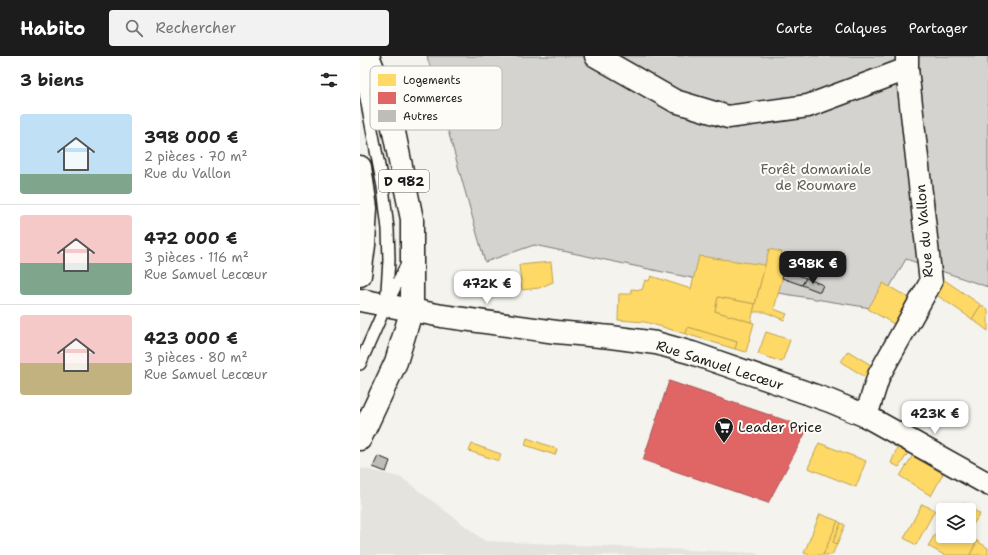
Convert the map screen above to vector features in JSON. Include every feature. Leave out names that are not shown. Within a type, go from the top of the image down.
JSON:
[{"type":"street","name":"D 982","points":[[368,56],[372,66]]},
{"type":"street","points":[[596,56],[675,102],[728,117],[808,106],[907,63]]},
{"type":"street","name":"Rue du Vallon","points":[[866,416],[878,375],[931,282],[907,63]]},
{"type":"street","name":"D 982","points":[[360,439],[396,362],[412,309],[412,219],[394,130]]},
{"type":"street","name":"D 982","points":[[360,167],[366,208],[364,245],[360,275]]},
{"type":"street","name":"Rue Samuel Lecœur","points":[[360,300],[442,316],[556,332],[656,343],[692,353],[830,400],[866,416],[988,484]]},
{"type":"lane","points":[[360,67],[370,119]]},
{"type":"lane","points":[[372,130],[383,187],[388,229],[389,260],[386,305]]},
{"type":"lane","points":[[360,364],[386,305],[412,255]]},
{"type":"shaded area","points":[[362,468],[402,478],[485,541],[756,553],[759,555],[360,555],[360,471]]},
{"type":"green space","name":"Forêt domaniale de Roumare","points":[[427,56],[988,56],[988,287],[906,259],[877,309],[711,282],[534,245],[485,262],[448,130],[502,130],[502,66],[430,66]]},
{"type":"building: Logements","points":[[769,249],[782,252],[778,267],[785,268],[774,309],[787,314],[784,320],[765,312],[753,312]]},
{"type":"building: Logements","points":[[699,256],[765,265],[755,304],[718,297],[715,311],[754,323],[746,352],[735,349],[737,342],[688,327],[686,334],[645,322],[618,320],[619,294],[631,294],[631,289],[642,290],[645,280],[649,281],[651,276],[691,289]]},
{"type":"building: Logements","points":[[551,262],[553,282],[539,288],[522,290],[519,265]]},
{"type":"building: Logements","points":[[943,279],[981,305],[972,319],[935,294]]},
{"type":"building: Logements","points":[[883,283],[909,298],[894,324],[868,309]]},
{"type":"building: Logements","points":[[718,297],[755,304],[751,322],[715,311]]},
{"type":"building: Logements","points":[[981,305],[988,310],[988,331],[972,319]]},
{"type":"building: Logements","points":[[688,327],[737,342],[735,349],[686,334]]},
{"type":"building: Logements","points":[[766,332],[790,340],[782,362],[758,354]]},
{"type":"building: Logements","points":[[848,351],[871,365],[867,378],[841,362]]},
{"type":"building: Logements","points":[[527,438],[557,449],[555,455],[525,445]]},
{"type":"building: Logements","points":[[819,443],[866,461],[856,487],[808,468]]},
{"type":"building: Logements","points":[[472,444],[501,454],[499,461],[469,451]]},
{"type":"building: Logements","points":[[898,446],[908,453],[899,467],[891,463]]},
{"type":"building: Logements","points":[[913,455],[943,474],[931,496],[900,476]]},
{"type":"building: Logements","points":[[922,504],[935,510],[916,545],[904,538]]},
{"type":"building: Logements","points":[[976,511],[980,514],[976,520]]},
{"type":"building: Logements","points":[[820,514],[838,521],[823,555],[809,555],[804,553]]},
{"type":"building: Logements","points":[[838,521],[841,523],[833,542],[837,544],[832,555],[823,555]]},
{"type":"building: Logements","points":[[841,523],[845,525],[837,544],[833,542]]},
{"type":"building: Logements","points":[[936,533],[936,543],[976,543],[970,555],[944,555],[928,546]]},
{"type":"building: Logements","points":[[977,541],[988,548],[988,555],[970,555]]},
{"type":"building: Commerces","name":"Leader Price","points":[[669,381],[808,428],[768,503],[643,460]]},
{"type":"building: Autres","points":[[784,270],[806,278],[802,285],[782,278]]},
{"type":"building: Autres","points":[[806,278],[823,285],[820,292],[802,285]]},
{"type":"building: Autres","points":[[378,456],[390,461],[386,472],[373,467]]},
{"type":"place","name":"Leader Price","points":[[724,444]]}]
